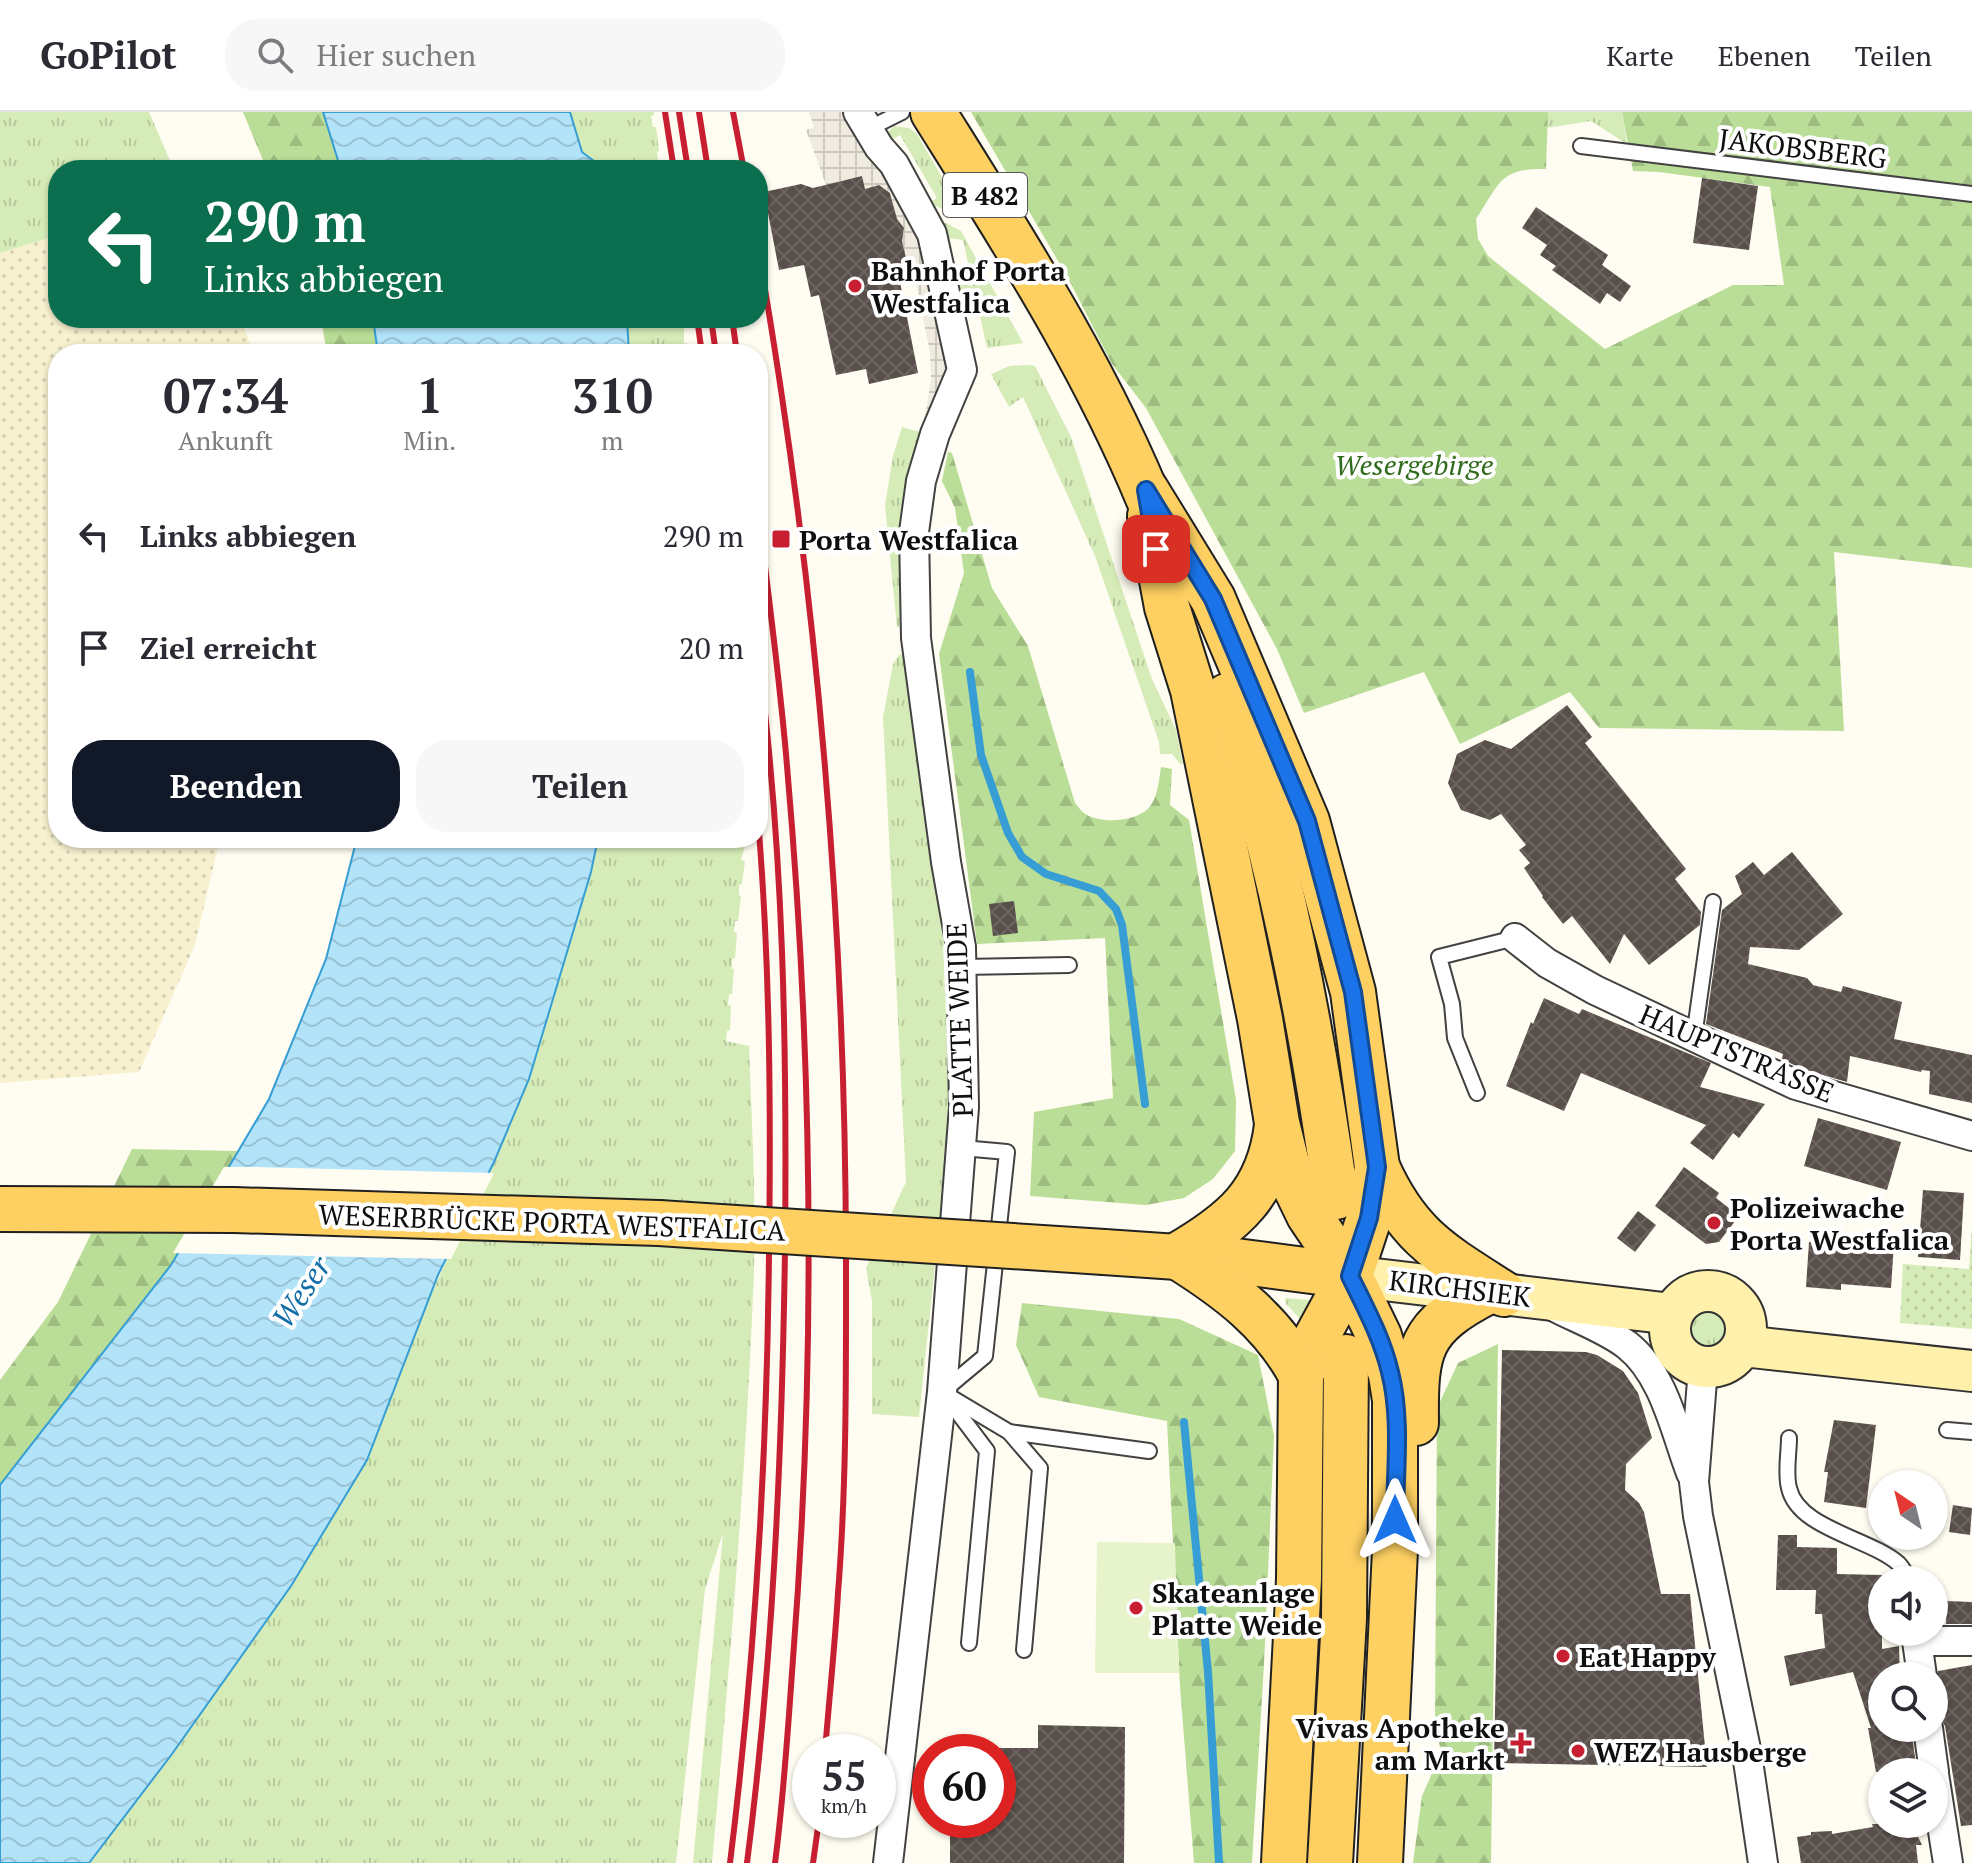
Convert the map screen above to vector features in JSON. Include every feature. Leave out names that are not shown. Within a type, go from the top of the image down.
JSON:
[{"type":"main road","name":"B 482","points":[[933,112],[1037,278],[1116,420],[1228,698],[1269,837],[1305,1002],[1336,1197]]},
{"type":"main road","points":[[1146,490],[1167,607],[1193,690],[1290,1176],[1300,1200],[1350,1276],[1379,1336],[1391,1375],[1395,1400],[1395,1550],[1380,1863]]},
{"type":"main road","points":[[1146,490],[1213,599],[1307,821],[1353,992],[1377,1167],[1389,1194],[1417,1233],[1459,1265],[1509,1294]]},
{"type":"main road","points":[[1277,1123],[1269,1166],[1246,1206],[1204,1240],[1176,1256],[1226,1289],[1258,1315],[1284,1346],[1301,1375]]},
{"type":"main road","points":[[1284,1863],[1299,1579],[1301,1375],[1315,1340],[1350,1276],[1369,1218],[1377,1167]]},
{"type":"main road","name":"WESERBRÜCKE PORTA WESTFALICA","points":[[0,1209],[234,1210],[659,1223],[1104,1252]]},
{"type":"main road","name":"KIRCHSIEK","points":[[1104,1252],[1176,1256],[1672,1314]]},
{"type":"main road","points":[[1702,1291],[1714,1292],[1735,1302],[1744,1334],[1726,1363],[1703,1368],[1691,1365],[1674,1348],[1670,1337],[1672,1314],[1679,1303],[1690,1295],[1702,1291]]},
{"type":"main road","points":[[1395,1550],[1416,1481],[1416,1391],[1422,1348],[1429,1335],[1450,1314],[1509,1294]]},
{"type":"main road","points":[[1744,1334],[1906,1338],[1972,1349]]},
{"type":"main road","points":[[1744,1334],[1972,1371]]},
{"type":"main road","points":[[1330,1863],[1344,1619],[1346,1357]]},
{"type":"street","name":"PLATTE WEIDE","points":[[863,120],[894,164],[932,234],[962,370],[935,434],[921,481],[914,532],[916,638],[962,957],[964,1107],[942,1392],[888,1863]]},
{"type":"street","name":"HAUPTSTRASSE","points":[[1515,938],[1547,963],[1595,990],[1796,1085],[1972,1136]]},
{"type":"street","points":[[1509,1294],[1625,1343],[1647,1366],[1666,1406],[1694,1482]]},
{"type":"street","points":[[1703,1368],[1694,1482],[1698,1516],[1747,1754],[1763,1863]]},
{"type":"street","points":[[1948,1639],[1972,1641]]},
{"type":"street","points":[[1944,1838],[1948,1863]]},
{"type":"lane","points":[[863,120],[902,112]]},
{"type":"lane","name":"JAKOBSBERG","points":[[1581,146],[1972,194]]},
{"type":"lane","points":[[1694,1037],[1713,902]]},
{"type":"lane","points":[[1477,1093],[1455,1038],[1452,1004],[1439,957],[1515,938]]},
{"type":"lane","points":[[962,957],[1069,965]]},
{"type":"lane","points":[[942,1392],[985,1356],[1007,1152],[962,1148]]},
{"type":"lane","points":[[942,1392],[1009,1432],[1040,1468],[1024,1650]]},
{"type":"lane","points":[[942,1392],[987,1451],[969,1643]]},
{"type":"lane","points":[[1947,1430],[1972,1432]]},
{"type":"lane","points":[[1009,1432],[1149,1451]]},
{"type":"lane","points":[[1789,1438],[1788,1487],[1796,1506],[1812,1518],[1878,1551],[1901,1566]]},
{"type":"shaded area","points":[[809,112],[844,112],[865,149],[884,168],[918,225],[949,367],[923,430],[931,379],[930,353],[915,278],[910,279],[909,273],[912,271],[907,266],[902,242],[904,228],[897,221],[891,193],[881,186],[865,189],[862,176],[826,185],[806,130],[814,127]]},
{"type":"shaded area","points":[[48,238],[48,328],[244,328],[250,344],[48,344],[48,848],[218,848],[195,945],[139,1072],[0,1083],[0,253]]},
{"type":"green space","points":[[0,112],[149,112],[170,160],[48,160],[48,238],[0,253]]},
{"type":"green space","points":[[243,112],[323,112],[338,160],[263,160]]},
{"type":"green space","points":[[570,112],[654,112],[651,116],[653,127],[656,127],[658,160],[593,160],[582,152]]},
{"type":"green space","name":"Wesergebirge","points":[[971,112],[1548,112],[1546,169],[1519,171],[1502,180],[1476,219],[1478,239],[1488,256],[1605,349],[1733,285],[1784,285],[1770,187],[1633,171],[1622,112],[1972,112],[1972,568],[1834,552],[1844,731],[1599,728],[1570,692],[1460,744],[1424,672],[1304,713],[1277,649],[1146,408],[1112,364],[1068,278]]},
{"type":"green space","points":[[1548,112],[1622,112],[1627,144],[1591,121],[1546,128]]},
{"type":"green space","points":[[894,126],[909,128],[917,134],[966,219],[929,203],[937,198],[900,135],[886,143],[885,135]]},
{"type":"green space","points":[[928,214],[961,231],[1023,343],[987,348],[976,299],[954,297],[951,284],[973,286],[963,240],[941,237]]},
{"type":"green space","points":[[323,328],[374,328],[377,344],[325,344]]},
{"type":"green space","points":[[628,328],[684,328],[684,343],[687,344],[628,344]]},
{"type":"green space","points":[[1009,366],[1035,366],[1071,437],[1152,679],[1176,730],[1183,764],[1172,754],[1160,754],[1159,742],[1095,556],[1023,397],[1009,407],[991,374]]},
{"type":"green space","points":[[902,427],[920,432],[907,476],[902,508],[905,626],[897,627],[885,505],[893,456]]},
{"type":"green space","points":[[948,452],[952,453],[992,588],[1028,646],[1075,803],[1084,813],[1100,819],[1119,820],[1138,815],[1146,811],[1153,801],[1161,767],[1172,769],[1170,805],[1189,820],[1236,1100],[1235,1151],[1213,1179],[1184,1198],[1146,1205],[1030,1196],[1034,1112],[1113,1098],[1105,938],[977,944],[939,654],[964,573],[955,508],[942,481]]},
{"type":"green space","points":[[906,653],[913,732],[945,945],[950,1087],[943,1189],[919,1417],[872,1414],[872,1301],[866,1268],[906,1182],[883,717],[893,664],[899,655]]},
{"type":"green space","points":[[596,848],[744,848],[738,921],[735,921],[734,932],[737,933],[735,958],[732,959],[732,994],[729,994],[728,1005],[731,1006],[730,1030],[727,1031],[726,1041],[749,1046],[754,1264],[741,1508],[712,1863],[693,1863],[723,1533],[705,1589],[676,1863],[89,1863],[172,1754],[291,1586],[494,1162],[529,1079]]},
{"type":"green space","points":[[132,1149],[238,1151],[171,1265],[0,1485],[0,1380],[58,1302]]},
{"type":"green space","points":[[1972,1226],[1972,1329],[1900,1323],[1903,1264],[1969,1269]]},
{"type":"green space","points":[[1285,1298],[1310,1300],[1312,1323],[1304,1323],[1286,1304]]},
{"type":"green space","points":[[1022,1303],[1179,1319],[1258,1355],[1274,1436],[1252,1863],[1194,1863],[1180,1687],[1167,1421],[1039,1397],[1016,1345]]},
{"type":"green space","points":[[1708,1313],[1720,1318],[1725,1330],[1720,1342],[1708,1347],[1696,1342],[1691,1330],[1696,1318]]},
{"type":"green space","points":[[1498,1344],[1491,1863],[1413,1863],[1422,1796],[1441,1753],[1435,1721],[1437,1408],[1458,1363]]},
{"type":"green space","name":"Skateanlage Platte Weide","points":[[1097,1542],[1175,1543],[1179,1673],[1095,1673]]},
{"type":"water","points":[[323,112],[570,112],[582,152],[593,160],[338,160]]},
{"type":"water","points":[[374,328],[628,328],[628,344],[377,344]]},
{"type":"water","name":"Weser","points":[[354,848],[596,848],[529,1079],[494,1162],[438,1275],[367,1460],[291,1586],[172,1754],[89,1863],[0,1863],[0,1485],[171,1265],[269,1099],[326,959]]},
{"type":"pier","points":[[224,1167],[494,1173],[451,1259],[173,1253]]},
{"type":"building","name":"Bahnhof Porta Westfalica","points":[[862,176],[865,189],[879,185],[890,193],[897,219],[904,228],[902,241],[910,275],[899,277],[918,373],[869,384],[866,369],[836,375],[819,295],[811,297],[804,265],[779,270],[768,213],[768,191],[801,184],[813,188]]},
{"type":"building","points":[[1702,178],[1758,186],[1749,250],[1693,243]]},
{"type":"building","points":[[1536,207],[1608,255],[1602,265],[1631,286],[1620,302],[1607,293],[1600,304],[1552,270],[1556,266],[1540,255],[1547,245],[1522,228]]},
{"type":"building","points":[[1567,705],[1592,737],[1585,743],[1686,869],[1675,879],[1701,912],[1700,925],[1649,965],[1624,934],[1610,964],[1572,916],[1563,924],[1524,868],[1530,863],[1519,850],[1526,845],[1501,814],[1490,820],[1461,810],[1448,783],[1457,754],[1485,740],[1511,749]]},
{"type":"building","points":[[1792,852],[1843,914],[1799,950],[1750,947],[1748,964],[1807,978],[1813,985],[1841,992],[1843,986],[1902,1002],[1894,1039],[1972,1055],[1972,1103],[1929,1094],[1930,1071],[1921,1072],[1850,1056],[1847,1082],[1802,1069],[1782,1059],[1783,1054],[1706,1024],[1722,910],[1742,894],[1735,876],[1753,862],[1764,875]]},
{"type":"building","points":[[1014,901],[1018,933],[993,936],[989,904]]},
{"type":"building","points":[[1544,998],[1579,1014],[1582,1009],[1711,1063],[1700,1087],[1765,1104],[1739,1138],[1733,1133],[1713,1160],[1690,1143],[1706,1125],[1581,1073],[1564,1111],[1506,1086],[1531,1022],[1533,1024]]},
{"type":"building","points":[[1818,1118],[1901,1142],[1887,1190],[1804,1166]]},
{"type":"building","points":[[1684,1167],[1719,1193],[1716,1198],[1739,1216],[1719,1242],[1706,1244],[1655,1206]]},
{"type":"building","points":[[1923,1190],[1964,1193],[1960,1260],[1918,1257]]},
{"type":"building","points":[[1638,1211],[1656,1225],[1635,1252],[1617,1238]]},
{"type":"building","points":[[1844,1239],[1894,1243],[1891,1288],[1841,1284],[1841,1290],[1806,1287],[1809,1242],[1843,1245]]},
{"type":"building","points":[[1502,1350],[1586,1352],[1597,1355],[1623,1371],[1638,1393],[1652,1438],[1626,1464],[1625,1490],[1644,1512],[1661,1594],[1690,1594],[1707,1767],[1494,1763]]},
{"type":"building","points":[[1834,1420],[1876,1425],[1871,1470],[1868,1470],[1866,1508],[1824,1502],[1828,1472],[1824,1472]]},
{"type":"building","points":[[1953,1505],[1972,1508],[1970,1535],[1949,1532]]},
{"type":"building","points":[[1778,1535],[1797,1535],[1797,1547],[1837,1548],[1837,1574],[1868,1575],[1868,1646],[1882,1646],[1882,1649],[1899,1646],[1900,1662],[1868,1662],[1868,1719],[1853,1672],[1790,1686],[1784,1656],[1825,1648],[1822,1614],[1815,1614],[1816,1590],[1776,1590]]},
{"type":"building","points":[[1948,1601],[1972,1602],[1972,1624],[1948,1624]]},
{"type":"building","points":[[1972,1665],[1972,1825],[1961,1826],[1948,1742],[1948,1669]]},
{"type":"building","points":[[1038,1725],[1125,1727],[1124,1863],[950,1863],[950,1838],[1016,1838],[1016,1748],[1038,1748]]},
{"type":"building","points":[[1871,1742],[1913,1742],[1915,1758],[1873,1758]]},
{"type":"building","points":[[1868,1828],[1868,1838],[1919,1838],[1922,1845],[1916,1845],[1918,1863],[1801,1863],[1797,1837],[1811,1835],[1811,1832],[1832,1831],[1832,1834]]},
{"type":"waterway","points":[[970,672],[981,755],[1008,833],[1022,857],[1046,874],[1099,891],[1116,909],[1122,925],[1145,1104]]},
{"type":"waterway","points":[[1184,1422],[1208,1672],[1219,1863]]},
{"type":"railway","points":[[665,112],[672,160]]},
{"type":"railway","points":[[679,112],[686,160]]},
{"type":"railway","points":[[699,112],[706,160]]},
{"type":"railway","points":[[733,112],[742,160]]},
{"type":"railway","points":[[768,310],[811,623],[833,874],[840,1000],[846,1252],[845,1422],[841,1551],[827,1734]]},
{"type":"railway","points":[[698,328],[701,344]]},
{"type":"railway","points":[[712,328],[715,344]]},
{"type":"railway","points":[[733,328],[736,344]]},
{"type":"railway","points":[[768,592],[796,877],[808,1212],[808,1324],[800,1548],[786,1761],[775,1863]]},
{"type":"railway","points":[[747,1863],[775,1557],[785,1250],[782,952],[768,740]]},
{"type":"railway","points":[[730,1863],[753,1635],[768,1330],[769,1036],[760,848]]},
{"type":"railway","points":[[813,1863],[816,1838]]},
{"type":"place","name":"Bahnhof Porta Westfalica","points":[[855,286]]},
{"type":"place","name":"Porta Westfalica","points":[[781,539]]},
{"type":"place","name":"Polizeiwache Porta Westfalica","points":[[1714,1223]]},
{"type":"place","name":"Skateanlage Platte Weide","points":[[1136,1608]]},
{"type":"place","name":"Eat Happy","points":[[1563,1656]]},
{"type":"place","name":"Vivas Apotheke am Markt","points":[[1521,1743]]},
{"type":"place","name":"WEZ Hausberge","points":[[1578,1751]]},
{"type":"route","points":[[1156,549],[1146,490],[1213,599],[1307,821],[1353,992],[1377,1167],[1369,1218],[1350,1276],[1379,1336],[1391,1375],[1395,1400],[1395,1520]]}]
